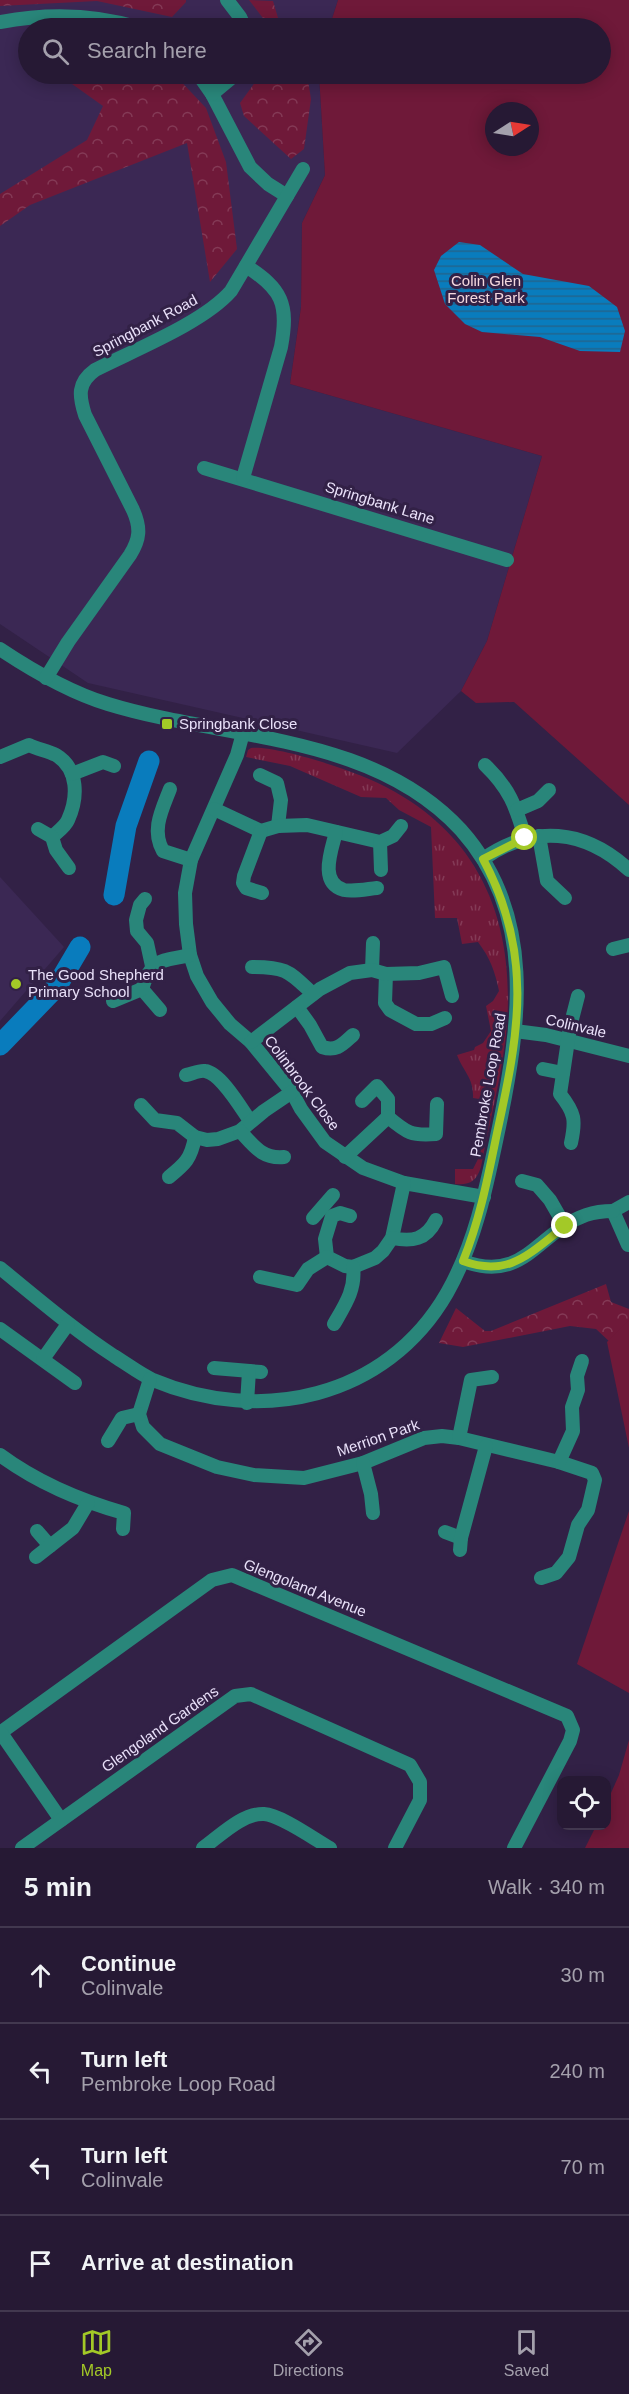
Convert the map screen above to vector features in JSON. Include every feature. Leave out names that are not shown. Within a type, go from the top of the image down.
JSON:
[{"type":"street","points":[[227,0],[241,18]]},
{"type":"street","points":[[27,18],[79,16],[93,18]]},
{"type":"street","points":[[0,22],[18,19]]},
{"type":"street","points":[[205,84],[250,167],[268,184],[287,196]]},
{"type":"street","points":[[212,94],[224,84]]},
{"type":"street","name":"Springbank Road","points":[[46,678],[68,642],[130,555],[136,545],[139,532],[139,523],[134,510],[85,415],[81,401],[82,381],[95,370],[212,309],[231,291],[303,170]]},
{"type":"street","points":[[243,478],[284,330],[279,295],[273,285],[246,266]]},
{"type":"street","name":"Springbank Lane","points":[[204,468],[507,560]]},
{"type":"street","name":"Pembroke Loop Road","points":[[0,648],[46,678],[108,704],[335,755],[362,764],[426,798],[462,832],[483,859],[500,892],[513,932],[518,981],[515,1031],[507,1088],[484,1197],[463,1261],[446,1294],[428,1320],[412,1338],[385,1361],[350,1380],[320,1392],[285,1400],[247,1402],[199,1394],[150,1379],[68,1324],[0,1268]]},
{"type":"street","name":"Colinbrook Close","points":[[243,733],[237,755],[191,860],[185,893],[190,955],[197,976],[212,1002],[230,1024],[251,1042],[292,1092],[325,1142],[363,1168],[404,1183],[484,1197]]},
{"type":"street","points":[[0,757],[28,746],[56,755],[68,765],[75,793],[68,822],[52,837]]},
{"type":"street","points":[[72,774],[102,762],[114,766]]},
{"type":"street","points":[[484,765],[501,781],[532,837],[548,881],[565,898]]},
{"type":"street","points":[[260,775],[278,783],[280,790],[278,826]]},
{"type":"street","points":[[170,789],[158,820],[157,840],[163,851],[191,860]]},
{"type":"street","points":[[517,810],[538,801],[549,790]]},
{"type":"street","points":[[214,809],[261,831],[278,826],[307,825],[380,842],[393,836],[401,826]]},
{"type":"street","points":[[38,829],[52,837],[56,850],[69,868]]},
{"type":"street","points":[[261,831],[243,884],[246,888],[262,893]]},
{"type":"street","points":[[336,832],[328,865],[329,877],[336,886],[345,890],[377,888]]},
{"type":"street","points":[[483,859],[532,837],[565,835],[589,843],[615,857],[629,870]]},
{"type":"street","points":[[380,842],[381,870]]},
{"type":"street","points":[[113,1001],[142,988],[152,966],[147,943],[137,931],[136,920],[140,905],[145,899]]},
{"type":"street","points":[[372,970],[373,943]]},
{"type":"street","points":[[613,949],[629,945]]},
{"type":"street","points":[[152,966],[190,955]]},
{"type":"street","points":[[252,967],[288,971],[314,994]]},
{"type":"street","points":[[251,1042],[314,994],[342,976],[372,970],[386,974],[419,973],[444,967],[452,996]]},
{"type":"street","points":[[386,974],[385,1003],[390,1010],[416,1024],[431,1024],[445,1018]]},
{"type":"street","points":[[142,988],[160,1010]]},
{"type":"street","points":[[571,1143],[575,1123],[573,1113],[560,1094],[578,996]]},
{"type":"street","points":[[297,1007],[322,1047],[330,1050],[338,1048],[353,1035]]},
{"type":"street","name":"Colinvale","points":[[515,1031],[546,1035],[629,1056]]},
{"type":"street","points":[[186,1075],[203,1070],[219,1078],[250,1122]]},
{"type":"street","points":[[543,1070],[563,1073]]},
{"type":"street","points":[[345,1157],[388,1117],[388,1099],[377,1086],[362,1101]]},
{"type":"street","points":[[141,1105],[155,1120],[177,1123],[195,1137],[207,1140],[228,1138],[292,1092]]},
{"type":"street","points":[[388,1117],[411,1135],[436,1134],[437,1104]]},
{"type":"street","points":[[143,1129],[155,1120]]},
{"type":"street","points":[[240,1131],[261,1154],[272,1158],[284,1157]]},
{"type":"street","points":[[168,1177],[184,1165],[193,1152],[195,1137]]},
{"type":"street","points":[[522,1181],[537,1185],[550,1200],[565,1226]]},
{"type":"street","points":[[327,1257],[345,1266],[353,1267],[375,1258],[392,1238],[404,1183]]},
{"type":"street","points":[[463,1261],[477,1266],[510,1265],[565,1226],[585,1215],[613,1211],[629,1202]]},
{"type":"street","points":[[330,1206],[350,1216]]},
{"type":"street","points":[[314,1218],[330,1206]]},
{"type":"street","points":[[327,1257],[325,1239],[330,1206]]},
{"type":"street","points":[[613,1211],[628,1245]]},
{"type":"street","points":[[392,1238],[409,1241],[418,1239],[431,1230],[436,1220]]},
{"type":"street","points":[[260,1277],[297,1285],[308,1269],[327,1257]]},
{"type":"street","points":[[334,1324],[338,1306],[353,1286],[353,1267]]},
{"type":"street","points":[[43,1359],[68,1324]]},
{"type":"street","points":[[0,1329],[75,1383]]},
{"type":"street","points":[[559,1462],[573,1431],[571,1414],[578,1390],[570,1375],[582,1361]]},
{"type":"street","points":[[214,1368],[255,1371],[247,1402]]},
{"type":"street","points":[[459,1438],[471,1380],[492,1377]]},
{"type":"street","points":[[108,1441],[122,1418],[139,1414],[150,1379]]},
{"type":"street","name":"Merrion Park","points":[[139,1414],[143,1426],[160,1444],[217,1467],[254,1475],[304,1478],[363,1463],[424,1438],[442,1436],[559,1462],[592,1473],[595,1480],[588,1510],[578,1525],[569,1557],[556,1573],[541,1578]]},
{"type":"street","points":[[445,1532],[461,1544],[486,1446]]},
{"type":"street","points":[[0,1455],[60,1492],[124,1513],[123,1528]]},
{"type":"street","points":[[363,1463],[372,1494],[373,1512]]},
{"type":"street","points":[[36,1557],[73,1528],[88,1503]]},
{"type":"street","points":[[37,1531],[50,1546]]},
{"type":"street","name":"Glengoland Avenue","points":[[0,1733],[212,1580],[232,1575],[567,1716],[573,1730],[570,1741],[514,1848]]},
{"type":"street","name":"Glengoland Gardens","points":[[22,1848],[235,1696],[251,1694],[410,1765],[420,1782],[420,1800],[395,1848]]},
{"type":"street","points":[[0,1733],[61,1820]]},
{"type":"street","points":[[203,1848],[243,1819],[264,1814],[280,1820],[330,1848]]},
{"type":"shaded area","points":[[0,0],[338,0],[332,18],[18,18],[18,84],[320,84],[325,175],[302,223],[301,307],[290,384],[542,456],[487,641],[461,691],[397,753],[88,683],[0,624]]},
{"type":"shaded area","name":"The Good Shepherd Primary School","points":[[0,877],[64,947],[0,1021]]},
{"type":"green space","points":[[0,0],[186,0],[186,2],[172,17],[97,1],[0,6]]},
{"type":"green space","points":[[249,0],[273,1],[278,18],[263,18]]},
{"type":"green space","name":"Colin Glen Forest Park","points":[[338,0],[629,0],[629,805],[514,702],[476,703],[461,691],[487,641],[542,456],[290,384],[301,307],[302,223],[325,175],[320,84],[611,84],[611,18],[332,18]]},
{"type":"green space","points":[[72,84],[183,84],[206,108],[226,162],[237,249],[210,282],[187,143],[30,205],[0,226],[0,194],[87,140],[103,106]]},
{"type":"green space","points":[[254,84],[309,84],[311,99],[304,149],[291,159],[244,116],[240,103]]},
{"type":"green space","points":[[251,748],[277,750],[344,769],[405,798],[436,821],[461,847],[480,877],[495,909],[504,945],[508,983],[507,1024],[481,1167],[472,1182],[455,1184],[455,1169],[473,1169],[480,1155],[486,1115],[485,1100],[473,1098],[470,1080],[457,1055],[474,1050],[483,1043],[491,1031],[486,1006],[493,1001],[499,991],[492,965],[478,942],[462,944],[457,918],[435,918],[431,827],[399,810],[386,798],[361,797],[290,766],[246,757]]},
{"type":"green space","points":[[606,1284],[611,1302],[629,1309],[629,1413],[611,1343],[596,1329],[570,1326],[463,1347],[439,1343],[456,1308],[485,1331],[491,1331]]},
{"type":"green space","points":[[629,1320],[629,1448],[607,1342]]},
{"type":"green space","points":[[629,1511],[629,1693],[577,1664]]},
{"type":"green space","points":[[629,1740],[629,1848],[585,1848],[594,1830],[611,1830],[611,1793]]},
{"type":"water","points":[[459,242],[480,245],[523,274],[589,286],[617,307],[625,331],[620,352],[580,351],[540,337],[482,332],[465,324],[445,304],[434,270],[441,256]]},
{"type":"waterway","points":[[114,895],[126,826],[149,761]]},
{"type":"waterway","points":[[0,1045],[57,986],[80,947]]},
{"type":"place","name":"Springbank Close","points":[[167,724]]},
{"type":"place","name":"The Good Shepherd Primary School","points":[[16,984]]},
{"type":"route","points":[[525,838],[483,859],[500,892],[513,932],[518,981],[518,1009],[507,1088],[484,1197],[463,1261],[477,1266],[510,1265],[565,1226]]}]
